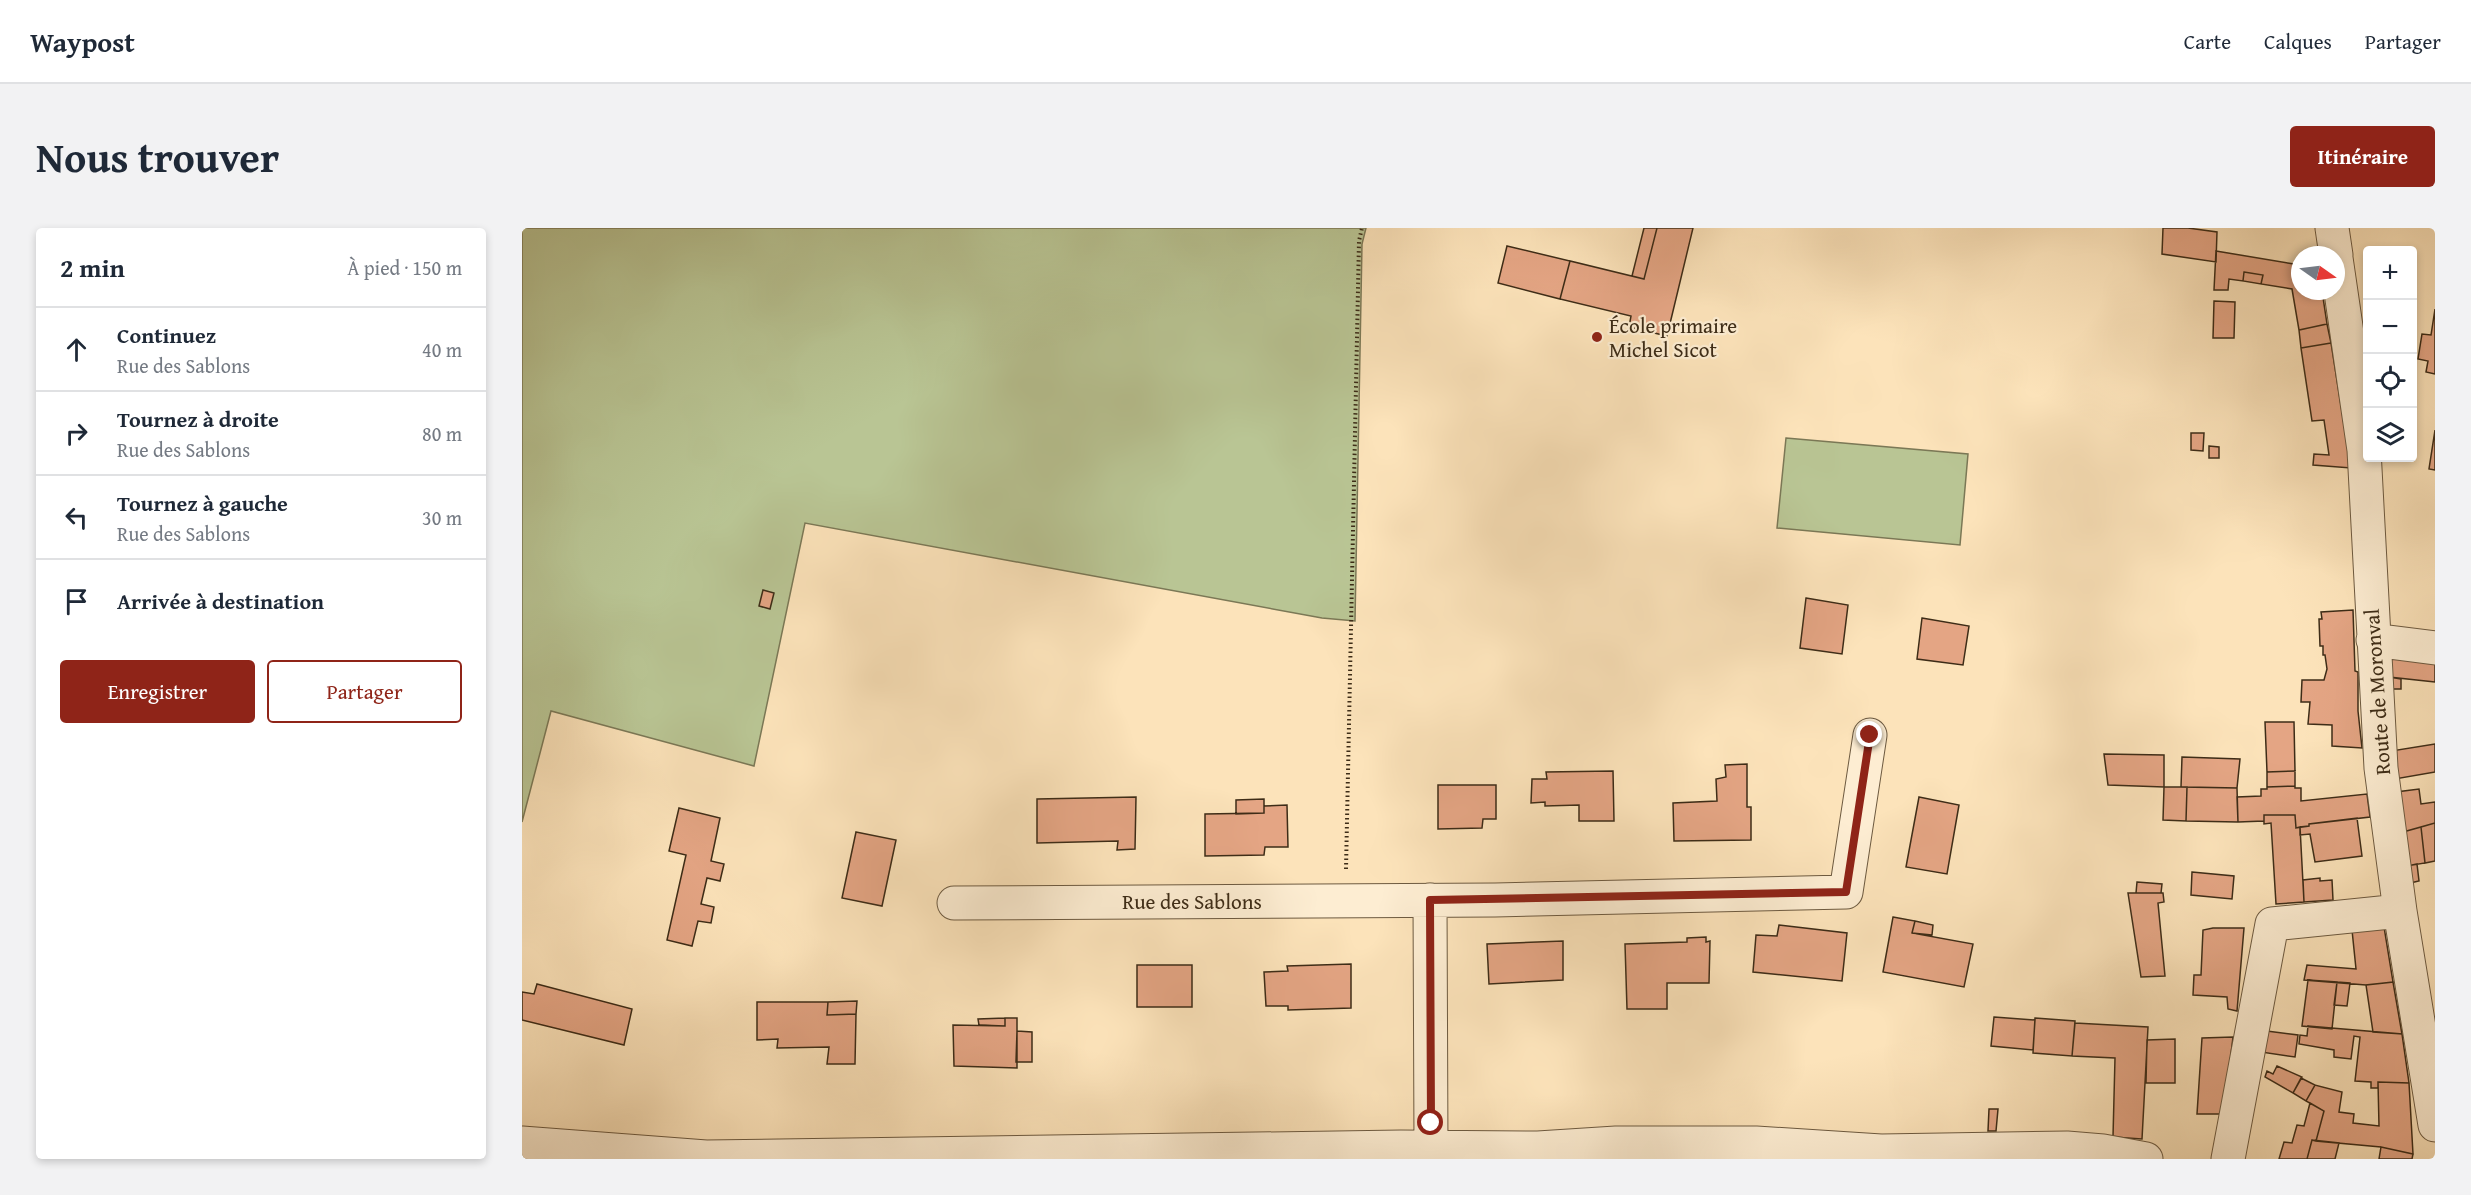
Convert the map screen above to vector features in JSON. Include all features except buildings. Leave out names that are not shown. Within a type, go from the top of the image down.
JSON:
[{"type":"street","name":"Route de Moronval","points":[[2332,228],[2335,246]]},
{"type":"street","name":"Route de Moronval","points":[[2342,300],[2364,450],[2381,768],[2400,911],[2435,1125]]},
{"type":"street","points":[[2373,640],[2435,648]]},
{"type":"street","name":"Rue des Sablons","points":[[954,903],[1430,900],[1846,892],[1870,735]]},
{"type":"street","points":[[1430,900],[1431,1147]]},
{"type":"street","points":[[2228,1159],[2272,924],[2400,911]]},
{"type":"street","points":[[522,1143],[706,1157],[1431,1147],[1538,1148],[1616,1143],[1756,1143],[1881,1151],[2067,1148],[2103,1151],[2146,1159]]},
{"type":"path","points":[[1345,900],[1359,241],[1362,228]]},
{"type":"green space","points":[[522,228],[1366,228],[1362,244],[1355,621],[1322,618],[805,523],[754,766],[551,711],[522,822]]},
{"type":"green space","points":[[1786,438],[1968,454],[1960,545],[1777,528]]},
{"type":"place","name":"École primaire Michel Sicot","points":[[1597,337]]},
{"type":"route","points":[[1431,1123],[1430,900],[1846,892],[1870,735]]}]
